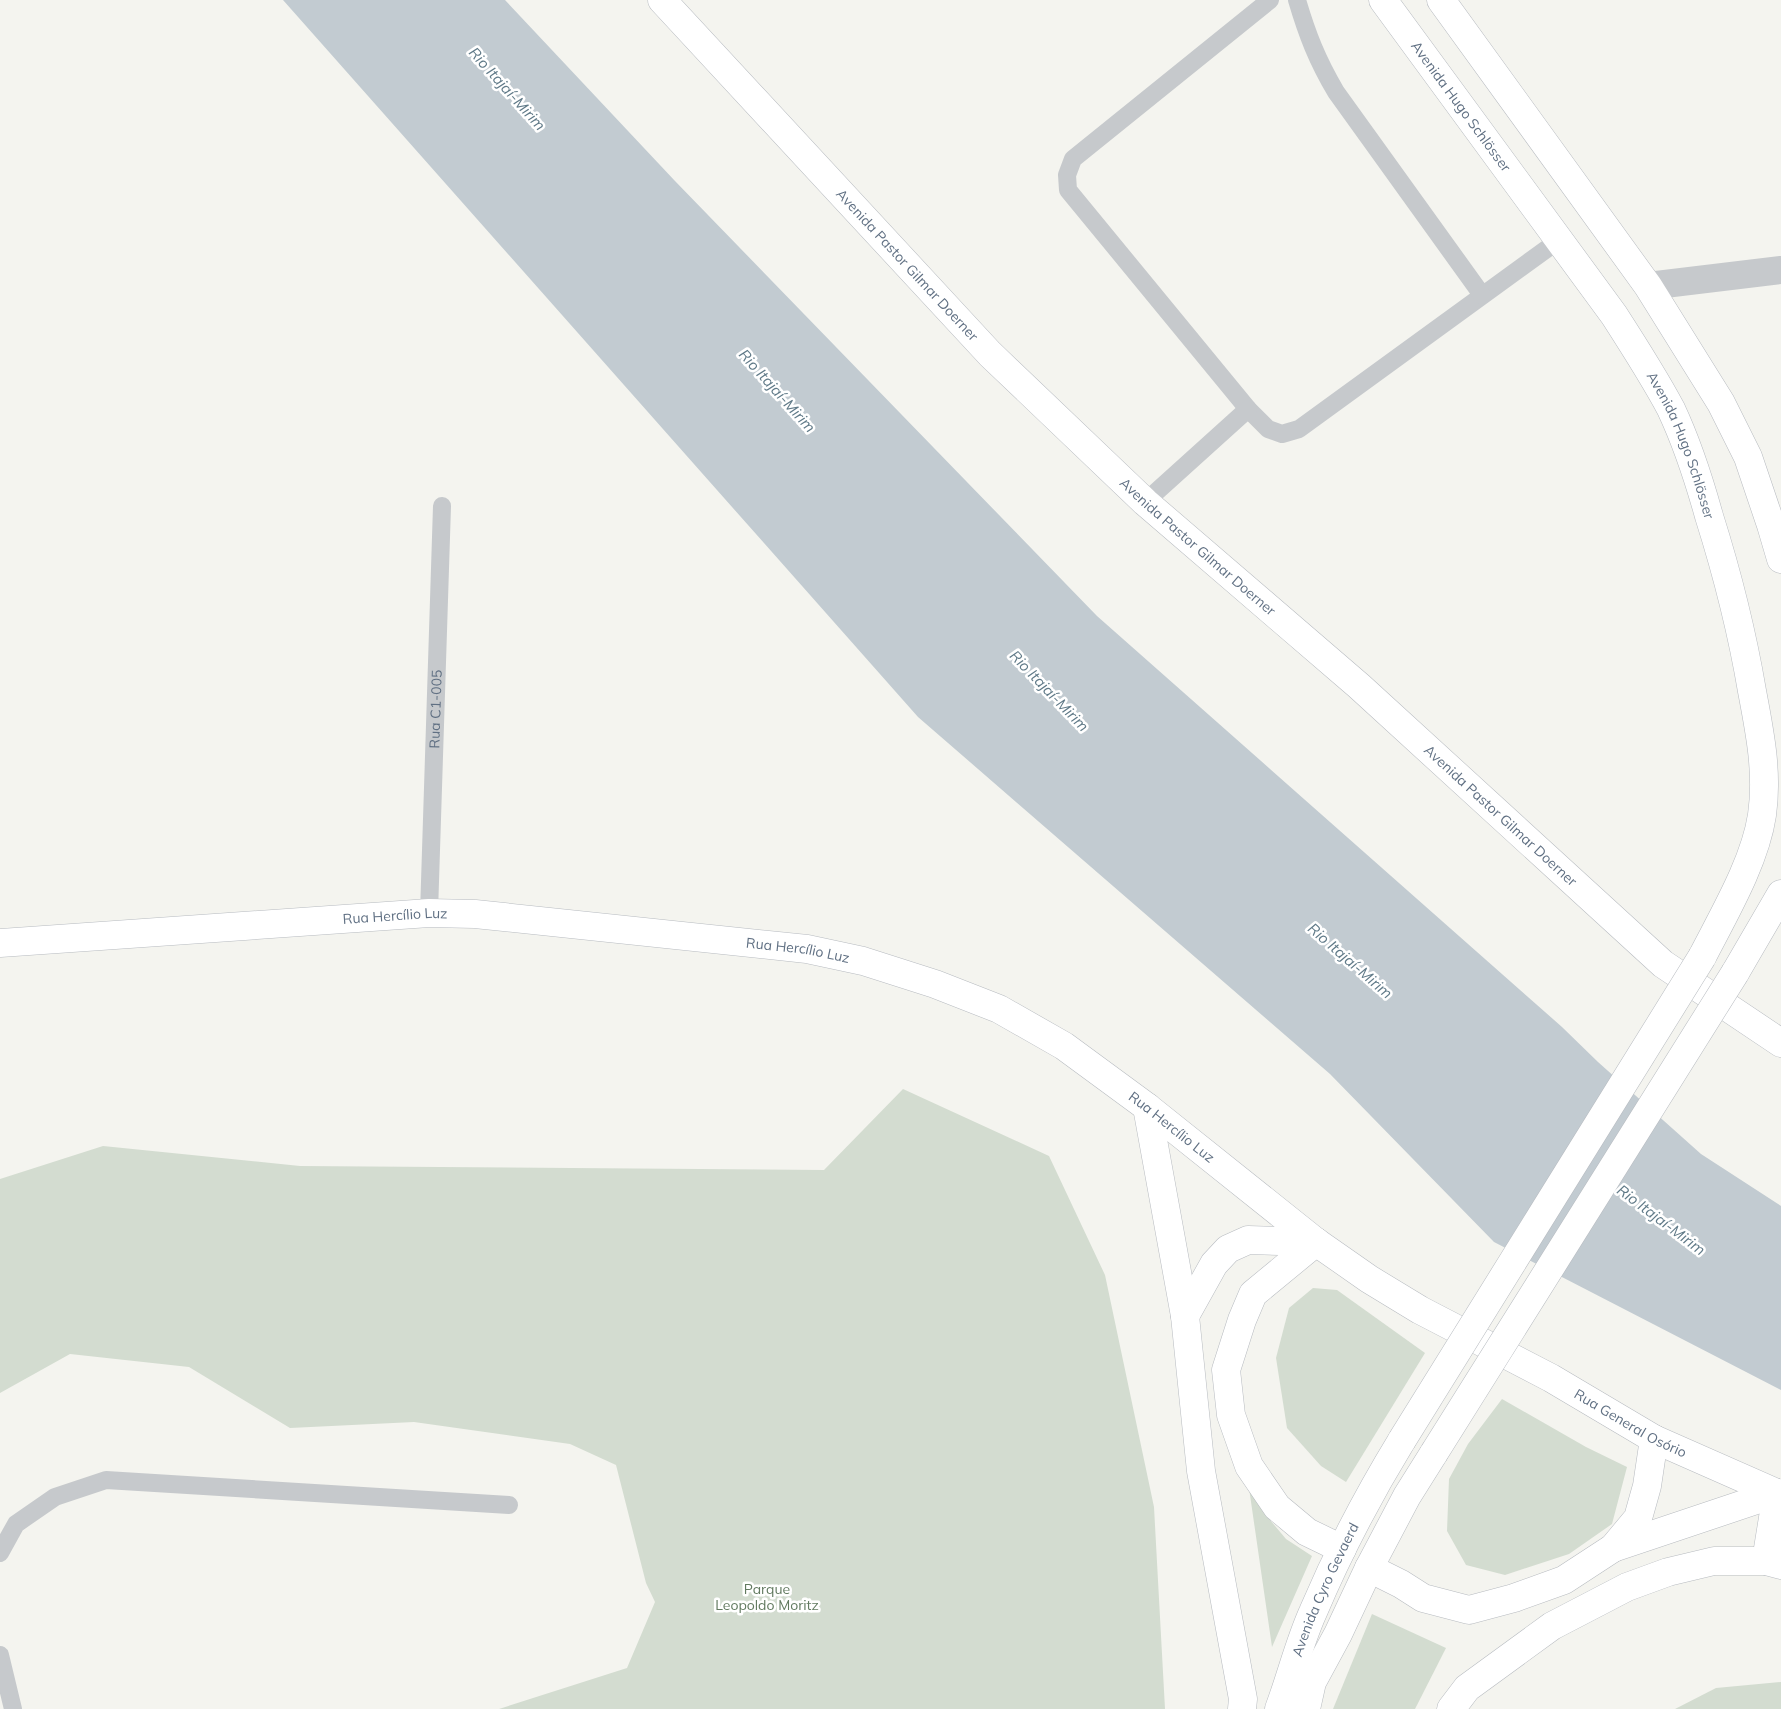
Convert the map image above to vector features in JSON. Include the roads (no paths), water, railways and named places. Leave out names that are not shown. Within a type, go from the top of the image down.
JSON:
[{"type":"main road","name":"Avenida Pastor Gilmar Doerner","points":[[662,0],[990,354],[1145,502],[1359,686],[1663,964],[1781,1043]]},
{"type":"main road","name":"Avenida Hugo Schlösser","points":[[1383,0],[1614,315],[1646,365],[1671,410],[1686,446],[1724,564],[1745,653],[1760,731],[1765,776],[1762,816],[1752,855],[1702,957],[1402,1440]]},
{"type":"main road","points":[[1441,0],[1648,286],[1721,403],[1748,457],[1781,559]]},
{"type":"main road","name":"Avenida Cyro Gevaerd","points":[[1306,1709],[1312,1682],[1407,1496],[1735,973],[1781,894]]},
{"type":"main road","name":"Rua Hercílio Luz","points":[[0,943],[429,913],[475,914],[744,941],[807,949],[863,961],[935,984],[999,1010],[1064,1046],[1147,1107],[1316,1242],[1369,1279],[1420,1310],[1484,1344]]},
{"type":"main road","points":[[1147,1107],[1186,1316],[1201,1471],[1243,1699],[1242,1709]]},
{"type":"main road","points":[[1186,1316],[1214,1264],[1228,1248],[1248,1240],[1316,1242]]},
{"type":"main road","points":[[1316,1242],[1253,1294],[1242,1320],[1226,1370],[1231,1415],[1249,1466],[1277,1507],[1307,1532],[1342,1549]]},
{"type":"main road","name":"Rua General Osório","points":[[1484,1344],[1551,1378],[1654,1439],[1779,1494]]},
{"type":"main road","points":[[1613,1548],[1638,1518],[1647,1486],[1654,1439]]},
{"type":"main road","name":"Avenida Cyro Gevaerd","points":[[1279,1709],[1312,1613],[1342,1549],[1380,1476],[1402,1440]]},
{"type":"main road","points":[[1369,1568],[1401,1584],[1423,1598],[1469,1610],[1514,1598],[1564,1580],[1613,1548],[1779,1494],[1774,1563],[1714,1561],[1668,1572],[1627,1587],[1552,1626],[1466,1688],[1451,1709]]},
{"type":"street","points":[[1648,286],[1781,270]]},
{"type":"lane","points":[[1270,0],[1073,159],[1067,175],[1068,190],[1248,408],[1268,429],[1282,434],[1299,429],[1482,294],[1559,240]]},
{"type":"lane","points":[[1297,0],[1310,41],[1321,67],[1336,92],[1482,294]]},
{"type":"lane","points":[[1145,502],[1248,408]]},
{"type":"lane","name":"Rua C1-005","points":[[429,913],[442,506]]},
{"type":"lane","points":[[0,1553],[16,1524],[55,1497],[106,1480],[509,1505]]},
{"type":"lane","points":[[0,1655],[13,1709]]},
{"type":"water","name":"Rio Itajaí-Mirim","points":[[283,0],[505,0],[675,181],[1097,616],[1562,1027],[1598,1062],[1701,1154],[1781,1206],[1781,1390],[1494,1242],[1330,1074],[918,717]]},
{"type":"park label","name":"Parque Leopoldo Moritz","points":[[767,1598]]}]
